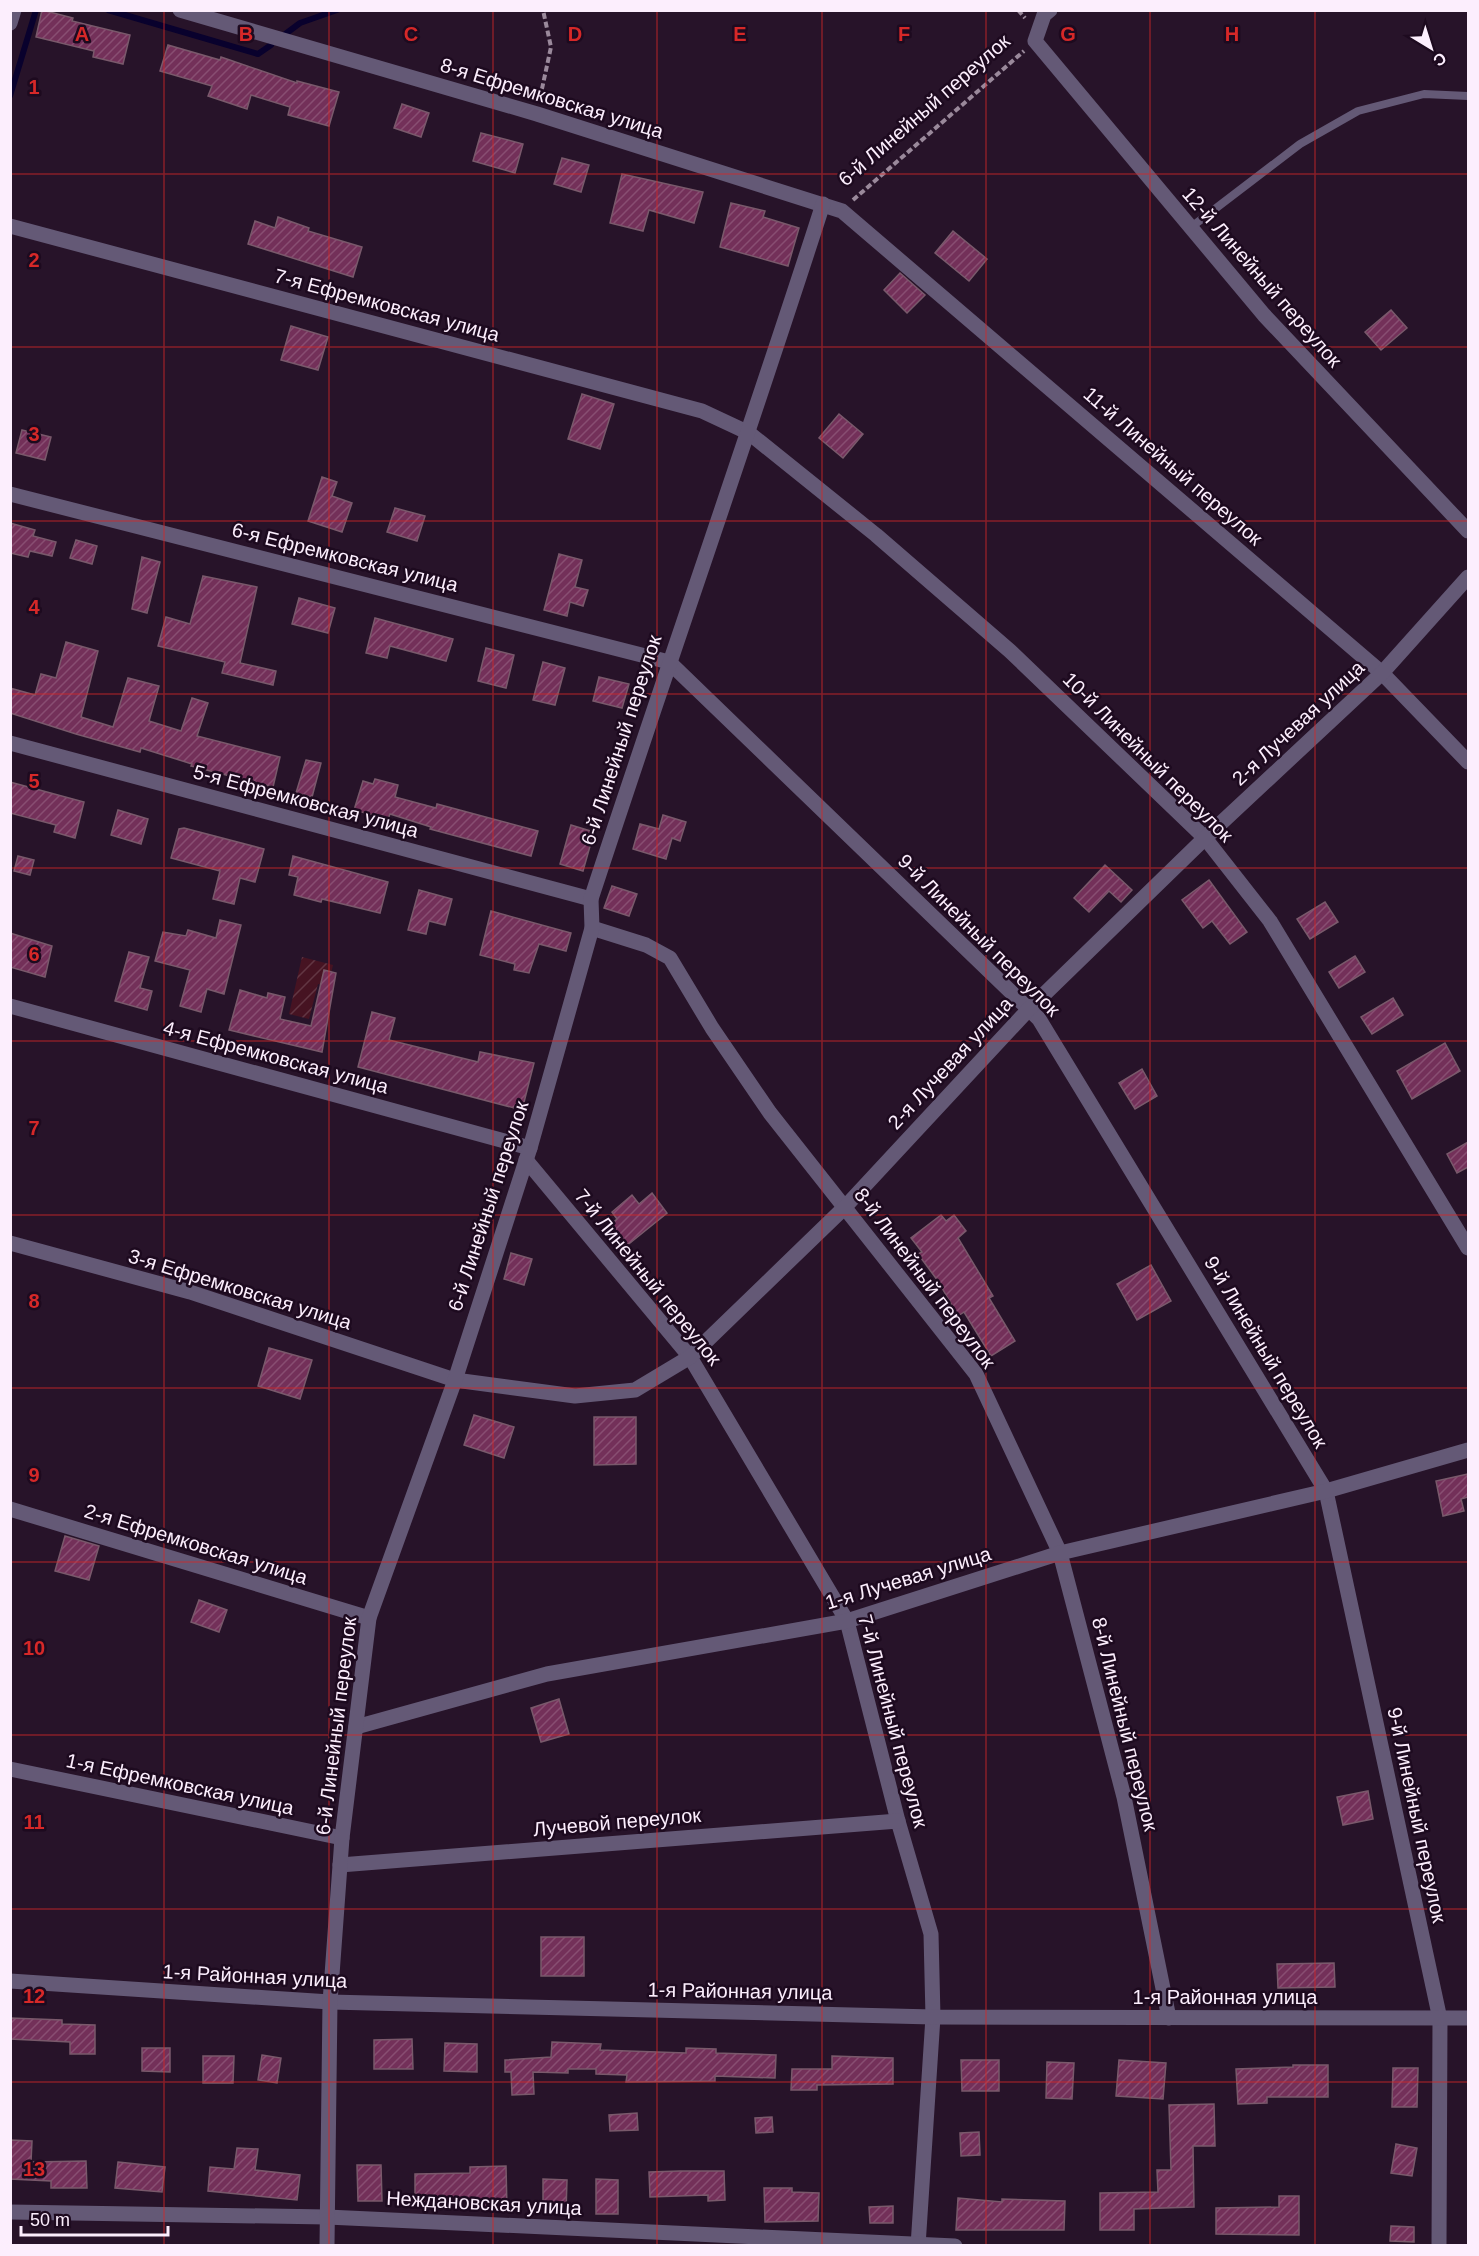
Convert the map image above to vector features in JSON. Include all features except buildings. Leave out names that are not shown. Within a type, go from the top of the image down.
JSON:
[{"type":"street","points":[[10,23],[14,10]]},
{"type":"street","name":"8-я Ефремковская улица","points":[[180,10],[537,114],[842,211]]},
{"type":"street","name":"6-й Линейный переулок","points":[[1035,41],[1044,15],[1050,10]]},
{"type":"street","name":"12-й Линейный переулок","points":[[1035,41],[1264,315],[1468,531]]},
{"type":"street","name":"6-й Линейный переулок","points":[[327,2246],[330,2002],[342,1838],[369,1618],[454,1380],[528,1154],[592,928],[591,899],[669,662],[749,433],[823,204]]},
{"type":"street","name":"11-й Линейный переулок","points":[[842,211],[1382,673],[1468,762]]},
{"type":"street","name":"7-я Ефремковская улица","points":[[10,226],[702,411],[749,433]]},
{"type":"street","name":"10-й Линейный переулок","points":[[749,433],[876,536],[1010,651],[1205,838],[1270,921],[1468,1248]]},
{"type":"street","name":"6-я Ефремковская улица","points":[[10,494],[669,662]]},
{"type":"street","name":"2-я Лучевая улица","points":[[454,1380],[575,1396],[611,1393],[634,1390],[690,1357],[845,1207],[1029,1009],[1205,838],[1382,673],[1468,577]]},
{"type":"street","name":"9-й Линейный переулок","points":[[669,662],[1039,1019],[1326,1491],[1440,2019],[1439,2246]]},
{"type":"street","name":"5-я Ефремковская улица","points":[[10,743],[591,899]]},
{"type":"street","name":"8-й Линейный переулок","points":[[592,928],[646,945],[670,958],[712,1028],[770,1113],[976,1374],[1060,1553],[1124,1797],[1169,2018]]},
{"type":"street","name":"4-я Ефремковская улица","points":[[10,1006],[528,1154]]},
{"type":"street","name":"7-й Линейный переулок","points":[[528,1154],[690,1357],[847,1621],[898,1821],[932,1934],[933,2017],[918,2245]]},
{"type":"street","name":"3-я Ефремковская улица","points":[[10,1243],[190,1292],[454,1380]]},
{"type":"street","name":"1-я Лучевая улица","points":[[356,1727],[548,1674],[847,1621],[1060,1553],[1326,1491],[1468,1450]]},
{"type":"street","name":"2-я Ефремковская улица","points":[[10,1509],[369,1618]]},
{"type":"street","name":"1-я Ефремковская улица","points":[[10,1769],[342,1838]]},
{"type":"street","name":"Лучевой переулок","points":[[340,1865],[898,1821]]},
{"type":"street","name":"1-я Районная улица","points":[[10,1981],[330,2002],[933,2017],[1468,2018]]},
{"type":"street","name":"Неждановская улица","points":[[10,2211],[327,2217],[955,2246]]},
{"type":"lane","points":[[1190,228],[1300,144],[1358,111],[1424,94],[1468,96]]},
{"type":"path","points":[[537,114],[550,47],[543,10]]},
{"type":"path","name":"6-й Линейный переулок","points":[[842,211],[1035,41]]},
{"type":"shaded area","points":[[302,957],[333,965],[328,986],[318,984],[309,1019],[289,1014]]},
{"type":"waterway","points":[[10,96],[36,10]]},
{"type":"waterway","points":[[108,10],[258,54],[271,45]]},
{"type":"waterway","points":[[284,35],[300,23],[337,10]]}]
